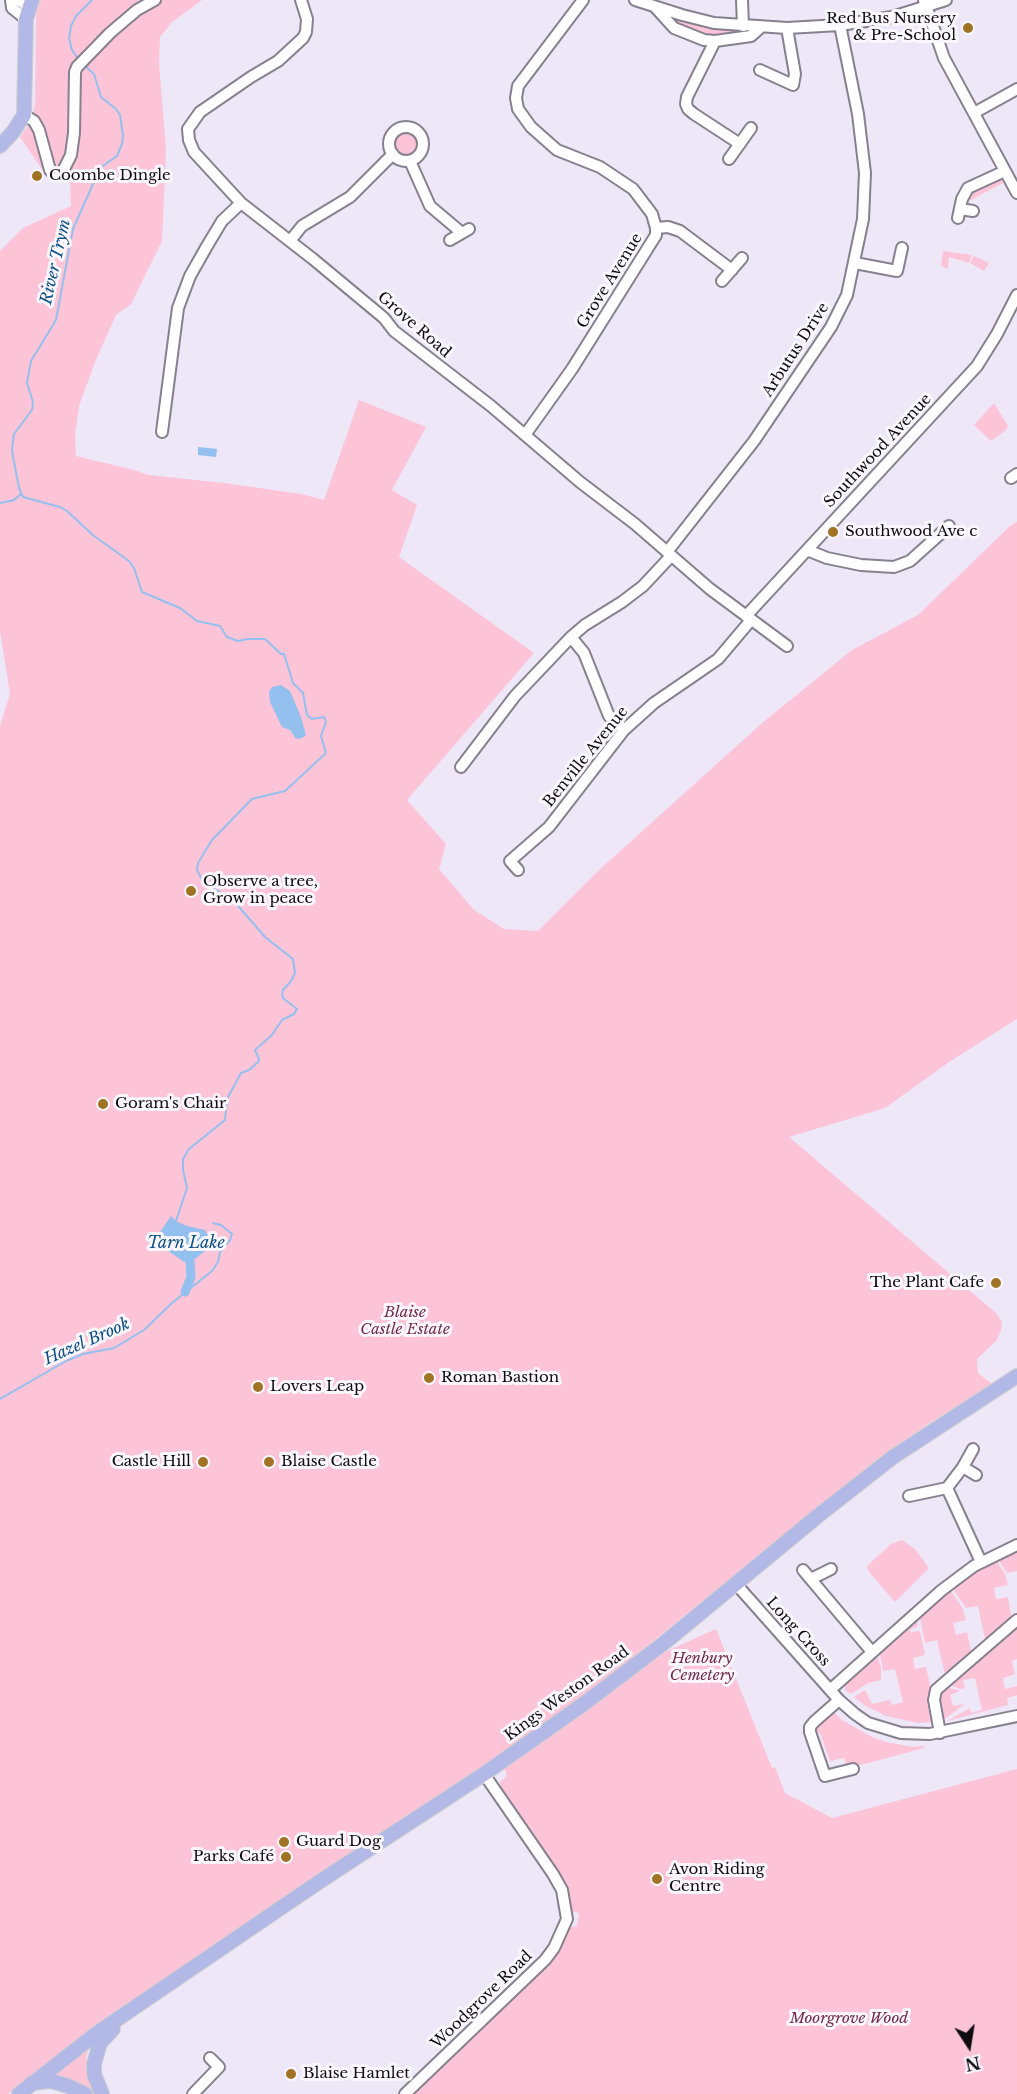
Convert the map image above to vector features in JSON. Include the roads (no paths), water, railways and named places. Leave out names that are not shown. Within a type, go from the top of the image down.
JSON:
[{"type":"main road","points":[[0,146],[14,132],[24,115],[26,8]]},
{"type":"main road","name":"Kings Weston Road","points":[[121,2018],[319,1882],[484,1774],[626,1672],[893,1457],[1017,1376]]},
{"type":"main road","points":[[19,2094],[97,2033],[121,2018]]},
{"type":"main road","points":[[102,2094],[94,2074],[96,2053],[100,2043],[121,2018]]},
{"type":"main road","points":[[32,2083],[51,2081],[85,2094]]},
{"type":"street","points":[[11,0],[12,8],[26,8]]},
{"type":"street","points":[[24,115],[34,121],[39,130],[50,170],[54,174],[62,173],[71,155],[77,67],[124,20],[155,0]]},
{"type":"street","name":"Grove Road","points":[[301,0],[307,27],[299,43],[278,61],[200,112],[188,129],[189,140],[194,152],[241,204],[384,318],[394,331],[477,395],[710,590],[787,646]]},
{"type":"street","name":"Grove Avenue","points":[[525,435],[572,369],[653,241],[656,228],[652,214],[633,189],[600,167],[557,150],[531,127],[519,109],[516,98],[518,86],[583,0]]},
{"type":"street","points":[[635,0],[714,23],[787,28],[840,25],[892,17],[925,4],[946,0]]},
{"type":"street","points":[[742,0],[743,26]]},
{"type":"street","points":[[925,4],[944,58],[1017,193]]},
{"type":"street","points":[[655,6],[674,28],[695,38],[715,41],[751,36],[761,27]]},
{"type":"street","name":"Arbutus Drive","points":[[461,762],[515,696],[571,637],[643,586],[754,441],[831,327],[847,296],[863,219],[865,173],[858,114],[840,25]]},
{"type":"street","points":[[760,70],[794,85],[795,74],[787,28]]},
{"type":"street","points":[[715,41],[686,104],[694,114],[740,144]]},
{"type":"street","points":[[974,113],[1017,89]]},
{"type":"street","points":[[410,126],[420,132],[424,143],[420,155],[410,161],[400,160],[393,154],[389,143],[393,132],[398,128],[410,126]]},
{"type":"street","points":[[729,159],[751,128]]},
{"type":"street","points":[[290,241],[302,226],[350,197],[393,154]]},
{"type":"street","points":[[410,161],[422,175],[430,206],[465,231],[450,240]]},
{"type":"street","points":[[973,211],[959,214],[964,192],[972,184],[1005,171]]},
{"type":"street","points":[[165,426],[178,308],[190,276],[222,221],[241,204]]},
{"type":"street","points":[[656,228],[680,231],[732,270]]},
{"type":"street","points":[[855,263],[897,271],[902,248]]},
{"type":"street","points":[[722,281],[742,258]]},
{"type":"street","name":"Southwood Avenue","points":[[749,618],[807,550],[977,366],[1017,295]]},
{"type":"street","points":[[807,550],[827,558],[894,567],[910,561],[931,536],[950,526]]},
{"type":"street","name":"Benville Avenue","points":[[518,870],[510,861],[549,826],[624,730],[649,707],[718,659],[749,618]]},
{"type":"street","points":[[571,637],[584,653],[609,716],[624,730]]},
{"type":"street","points":[[909,1496],[947,1488],[973,1449]]},
{"type":"street","points":[[963,1467],[976,1475]]},
{"type":"street","points":[[947,1488],[981,1562]]},
{"type":"street","points":[[830,1690],[942,1590],[981,1562],[1017,1545]]},
{"type":"street","points":[[803,1570],[872,1652]]},
{"type":"street","points":[[811,1580],[831,1570]]},
{"type":"street","name":"Long Cross","points":[[736,1584],[839,1700],[861,1719],[878,1727],[911,1734],[940,1733],[1017,1716]]},
{"type":"street","points":[[940,1733],[934,1707],[935,1692],[1017,1620]]},
{"type":"street","points":[[839,1700],[814,1722],[810,1727],[810,1732],[825,1776],[839,1767],[854,1769]]},
{"type":"street","name":"Woodgrove Road","points":[[405,2094],[545,1960],[573,1919],[553,1874],[484,1774]]},
{"type":"street","points":[[193,2094],[219,2067],[210,2058]]},
{"type":"water","points":[[198,447],[217,449],[216,457],[198,455]]},
{"type":"water","points":[[281,685],[290,691],[301,717],[306,735],[302,738],[296,739],[290,730],[282,727],[270,702],[269,692],[272,687]]},
{"type":"water","name":"Tarn Lake","points":[[171,1216],[187,1226],[205,1230],[210,1240],[205,1251],[195,1259],[184,1262],[164,1248],[158,1235]]},
{"type":"waterway","name":"River Trym","points":[[79,60],[72,50],[69,38],[71,26],[76,16],[92,0]]},
{"type":"waterway","name":"Hazel Brook","points":[[85,66],[94,74],[101,97],[120,115],[122,144],[117,156],[100,168],[73,229],[56,320],[31,361],[27,383],[33,402],[32,410],[14,434],[12,451],[19,488],[23,497],[67,511],[94,536],[129,561],[134,568],[142,592],[180,608],[197,621],[220,626],[227,637],[238,641],[265,639],[281,654],[284,654],[293,683],[303,693],[307,715],[312,719],[324,717],[326,722],[321,736],[326,753],[285,791],[252,799],[212,840],[198,863],[197,870],[203,882],[233,900],[265,937],[293,959],[295,973],[282,995],[297,1009],[294,1014],[282,1020],[272,1035],[255,1050],[258,1062],[249,1070],[241,1073],[227,1099],[225,1120],[189,1149],[183,1159],[187,1188],[176,1221]]},
{"type":"waterway","name":"River Trym","points":[[0,503],[14,500],[21,494]]},
{"type":"waterway","name":"Hazel Brook","points":[[0,1399],[66,1361],[83,1354],[114,1348],[144,1330],[172,1303],[212,1271],[218,1262],[220,1252],[232,1234],[221,1225],[213,1223]]},
{"type":"waterway","points":[[185,1292],[191,1277],[190,1261]]},
{"type":"place","name":"Red Bus Nursery & Pre-School","points":[[968,28]]},
{"type":"place","name":"Coombe Dingle","points":[[37,176]]},
{"type":"place","name":"Southwood Ave c","points":[[833,532]]},
{"type":"place","name":"Observe a tree, Grow in peace","points":[[191,891]]},
{"type":"place","name":"Goram's Chair","points":[[103,1104]]},
{"type":"place","name":"The Plant Cafe","points":[[996,1283]]},
{"type":"place","name":"Roman Bastion","points":[[429,1378]]},
{"type":"place","name":"Lovers Leap","points":[[258,1387]]},
{"type":"place","name":"Castle Hill","points":[[203,1462]]},
{"type":"place","name":"Blaise Castle","points":[[269,1462]]},
{"type":"place","name":"Guard Dog","points":[[284,1842]]},
{"type":"place","name":"Parks Café","points":[[286,1857]]},
{"type":"place","name":"Avon Riding Centre","points":[[657,1879]]},
{"type":"place","name":"Blaise Hamlet","points":[[291,2074]]},
{"type":"park label","name":"Blaise Castle Estate","points":[[405,1322]]},
{"type":"park label","name":"Henbury Cemetery","points":[[702,1668]]},
{"type":"park label","name":"Moorgrove Wood","points":[[849,2019]]}]
